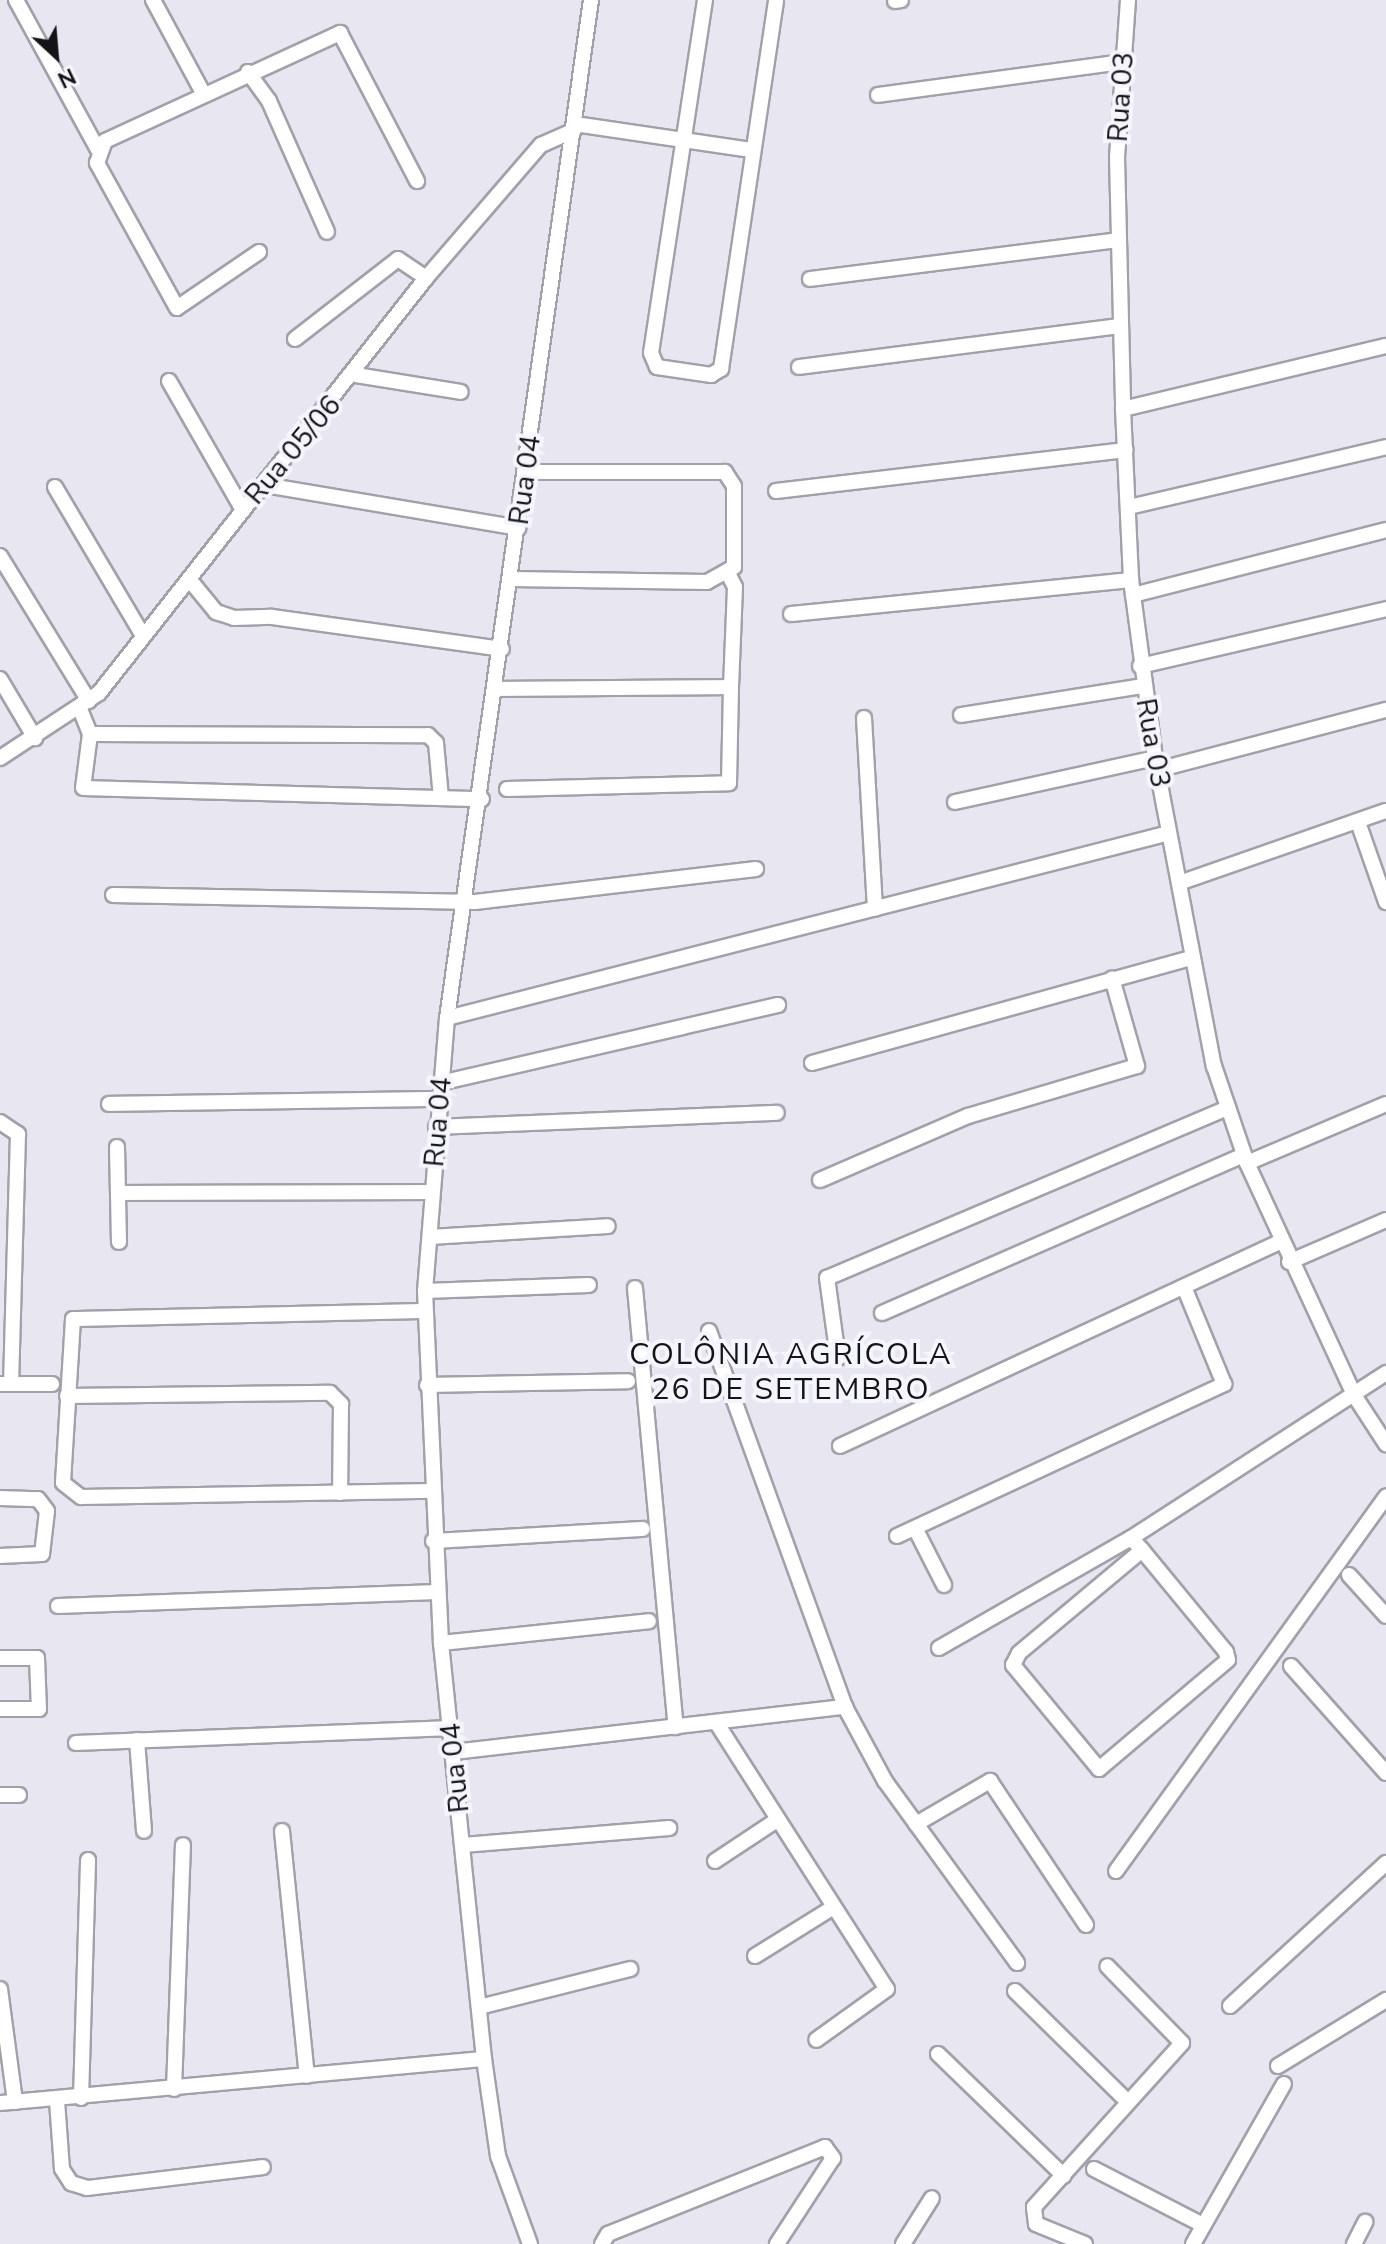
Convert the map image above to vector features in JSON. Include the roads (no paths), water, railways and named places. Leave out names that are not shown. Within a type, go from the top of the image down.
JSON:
[{"type":"street","points":[[16,0],[98,150],[97,163],[177,308],[259,252]]},
{"type":"street","points":[[153,0],[203,93]]},
{"type":"street","name":"Rua 04","points":[[530,2244],[498,2156],[484,2059],[433,1541],[425,1291],[447,1018],[482,799],[591,0]]},
{"type":"street","points":[[705,0],[651,361],[711,375],[721,369],[751,150],[776,0]]},
{"type":"street","name":"Rua 03","points":[[1128,0],[1122,62],[1119,240],[1123,409],[1131,580],[1140,666],[1156,764],[1193,957],[1228,1108],[1245,1159],[1289,1262],[1354,1395],[1386,1444]]},
{"type":"street","points":[[98,150],[203,93],[340,33],[417,181]]},
{"type":"street","points":[[878,95],[1122,62]]},
{"type":"street","points":[[248,72],[269,101],[327,232]]},
{"type":"street","points":[[574,127],[751,150]]},
{"type":"street","name":"Rua 05/06","points":[[0,758],[84,705],[356,375],[426,278],[541,145],[574,127]]},
{"type":"street","points":[[810,279],[1119,240]]},
{"type":"street","points":[[295,339],[398,259],[426,278]]},
{"type":"street","points":[[799,367],[1120,326]]},
{"type":"street","points":[[1123,409],[1386,346]]},
{"type":"street","points":[[356,375],[461,392]]},
{"type":"street","points":[[169,381],[243,510]]},
{"type":"street","points":[[1129,507],[1386,447]]},
{"type":"street","points":[[776,491],[1126,450]]},
{"type":"street","points":[[507,789],[729,783],[735,587],[728,573],[734,486],[725,472],[526,472]]},
{"type":"street","points":[[265,485],[518,528]]},
{"type":"street","points":[[55,487],[143,636]]},
{"type":"street","points":[[1133,595],[1386,530]]},
{"type":"street","points":[[0,556],[84,705],[90,734],[83,788],[482,799]]},
{"type":"street","points":[[512,579],[707,582],[728,573]]},
{"type":"street","points":[[189,579],[216,612],[234,618],[272,617],[502,649]]},
{"type":"street","points":[[791,614],[1131,580]]},
{"type":"street","points":[[1140,666],[1386,609]]},
{"type":"street","points":[[0,679],[35,738]]},
{"type":"street","points":[[961,715],[1143,686]]},
{"type":"street","points":[[497,689],[731,687]]},
{"type":"street","points":[[955,802],[1156,764],[1386,710]]},
{"type":"street","points":[[864,718],[875,909]]},
{"type":"street","points":[[90,734],[428,735],[436,743],[441,798]]},
{"type":"street","points":[[1179,883],[1386,811]]},
{"type":"street","points":[[1358,822],[1386,902]]},
{"type":"street","points":[[447,1018],[1169,833]]},
{"type":"street","points":[[113,895],[466,901],[756,869]]},
{"type":"street","points":[[812,1063],[1193,957]]},
{"type":"street","points":[[820,1180],[968,1116],[1137,1066],[1112,978]]},
{"type":"street","points":[[440,1083],[778,1005]]},
{"type":"street","points":[[109,1104],[439,1099]]},
{"type":"street","points":[[882,1313],[1245,1159],[1386,1104]]},
{"type":"street","points":[[838,1358],[827,1278],[1228,1108]]},
{"type":"street","points":[[436,1127],[777,1113]]},
{"type":"street","points":[[0,1122],[18,1134],[5,1384],[52,1384]]},
{"type":"street","points":[[117,1147],[119,1242]]},
{"type":"street","points":[[119,1193],[432,1192]]},
{"type":"street","points":[[1289,1262],[1386,1220]]},
{"type":"street","points":[[430,1237],[608,1226]]},
{"type":"street","points":[[840,1446],[1280,1242]]},
{"type":"street","points":[[425,1291],[589,1285]]},
{"type":"street","points":[[897,1536],[1224,1384],[1184,1287]]},
{"type":"street","points":[[635,1288],[676,1727]]},
{"type":"street","points":[[425,1311],[87,1315],[70,1325],[67,1396],[69,1494],[432,1491]]},
{"type":"street","points":[[709,1331],[845,1707],[916,1824],[970,1888],[1017,1963]]},
{"type":"street","points":[[939,1648],[1131,1538],[1386,1373]]},
{"type":"street","points":[[427,1385],[628,1381]]},
{"type":"street","points":[[67,1396],[330,1393],[341,1404],[340,1493]]},
{"type":"street","points":[[1116,1871],[1386,1496]]},
{"type":"street","points":[[0,1498],[44,1503],[47,1535],[42,1554],[0,1556]]},
{"type":"street","points":[[915,1528],[944,1585]]},
{"type":"street","points":[[433,1541],[643,1529]]},
{"type":"street","points":[[1131,1538],[1142,1550],[1228,1660],[1099,1769],[1013,1665],[1019,1653],[1142,1550]]},
{"type":"street","points":[[1349,1575],[1386,1616]]},
{"type":"street","points":[[58,1606],[437,1592]]},
{"type":"street","points":[[441,1643],[649,1621]]},
{"type":"street","points":[[0,1658],[37,1658],[39,1709],[0,1709]]},
{"type":"street","points":[[1291,1666],[1386,1773]]},
{"type":"street","points":[[454,1752],[845,1707]]},
{"type":"street","points":[[716,1722],[832,1908],[887,1989],[816,2040]]},
{"type":"street","points":[[76,1743],[451,1728]]},
{"type":"street","points":[[137,1740],[144,1831]]},
{"type":"street","points":[[916,1824],[990,1781],[1086,1925]]},
{"type":"street","points":[[0,1795],[19,1795]]},
{"type":"street","points":[[715,1861],[777,1820]]},
{"type":"street","points":[[463,1845],[669,1828]]},
{"type":"street","points":[[282,1831],[307,2076]]},
{"type":"street","points":[[174,2089],[183,1845]]},
{"type":"street","points":[[81,2098],[88,1860]]},
{"type":"street","points":[[1230,2006],[1386,1863]]},
{"type":"street","points":[[755,1956],[832,1908]]},
{"type":"street","points":[[1085,2244],[1032,2216],[1182,2038],[1107,1966]]},
{"type":"street","points":[[479,2007],[630,1969]]},
{"type":"street","points":[[0,1989],[7,2102],[57,2101],[484,2059]]},
{"type":"street","points":[[1015,1991],[1128,2102]]},
{"type":"street","points":[[1278,2066],[1386,2000]]},
{"type":"street","points":[[938,2054],[1064,2176]]},
{"type":"street","points":[[1193,2244],[1284,2084]]},
{"type":"street","points":[[57,2101],[62,2169],[71,2183],[87,2188],[263,2167]]},
{"type":"street","points":[[602,2244],[608,2234],[825,2147],[833,2158],[777,2244]]},
{"type":"street","points":[[1094,2169],[1203,2225]]},
{"type":"street","points":[[903,2244],[932,2198]]},
{"type":"street","points":[[1354,2244],[1365,2222]]},
{"type":"district","name":"COLÔNIA AGRÍCOLA 26 DE SETEMBRO","points":[[791,1372]]}]
